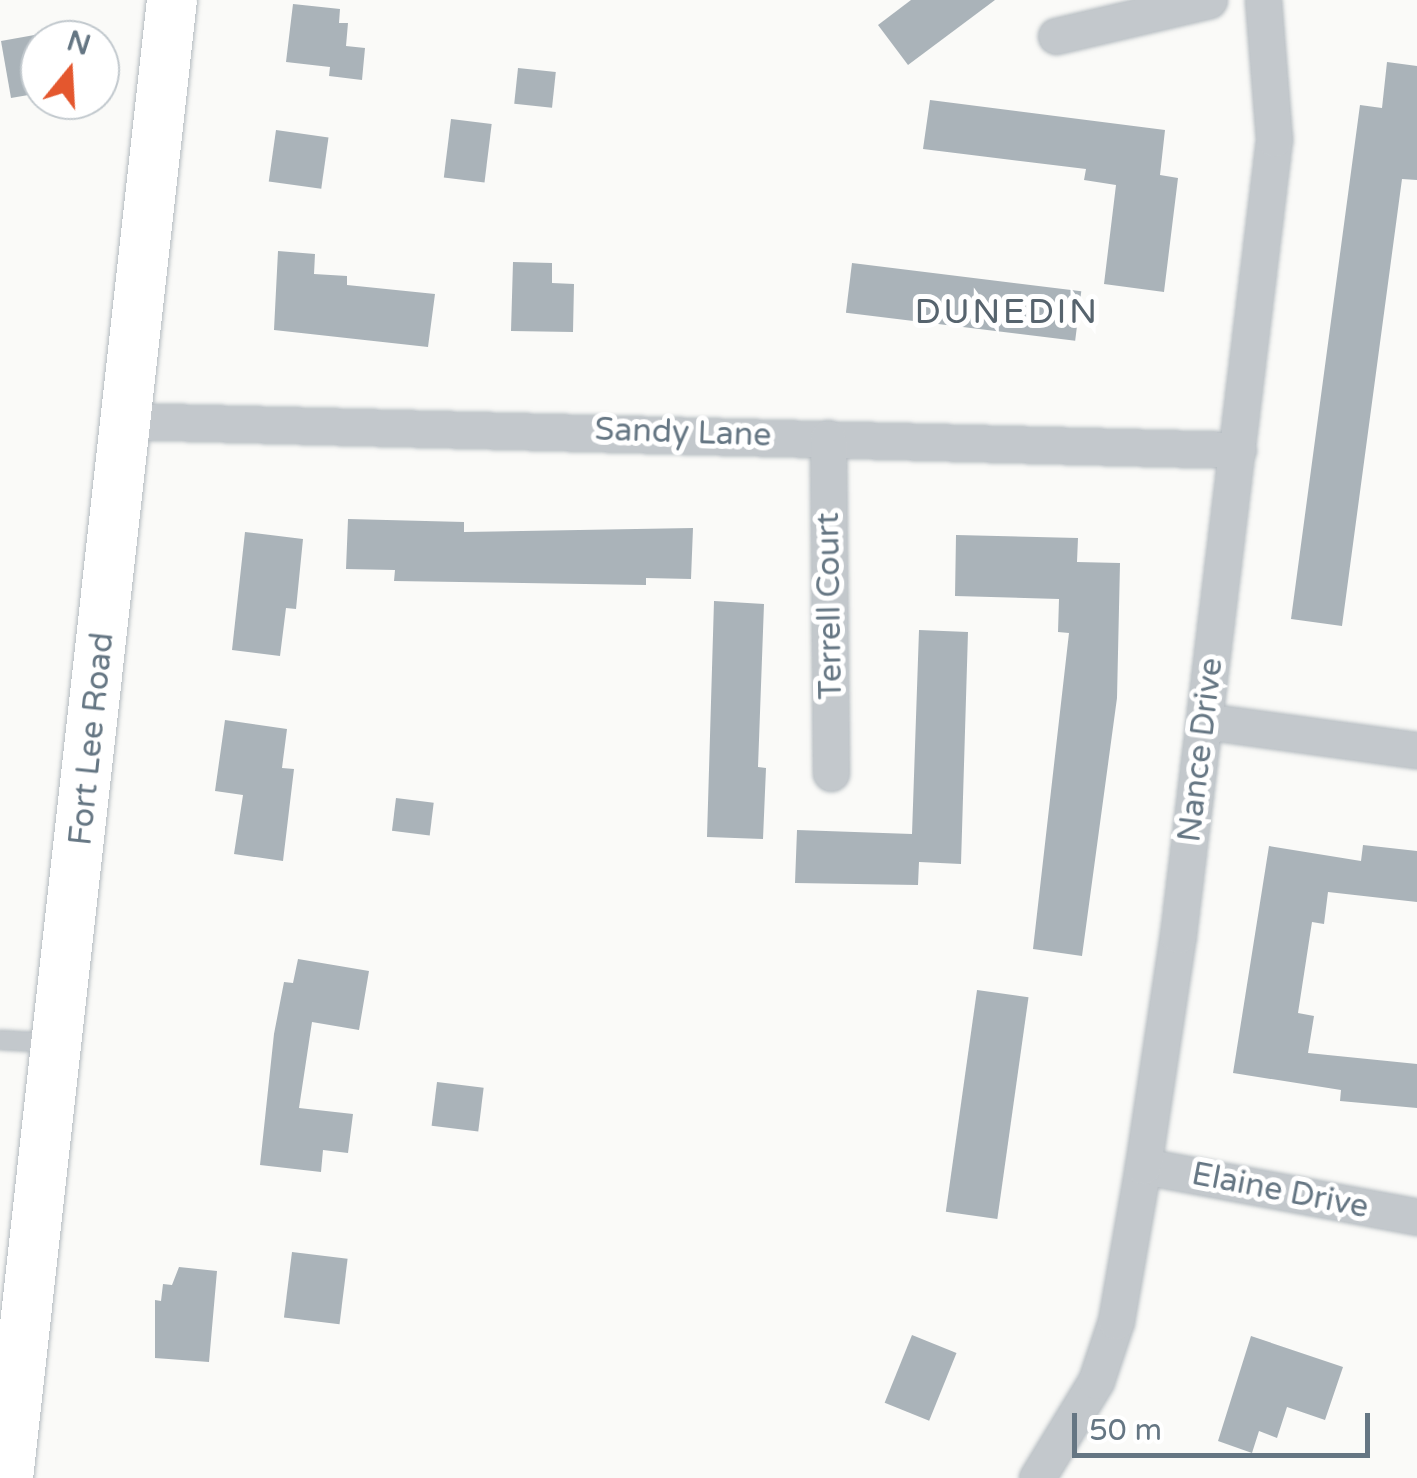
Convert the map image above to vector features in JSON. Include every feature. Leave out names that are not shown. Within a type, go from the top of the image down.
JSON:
[{"type":"street","name":"Fort Lee Road","points":[[8,1478],[172,0]]},
{"type":"street","points":[[1056,36],[1209,0]]},
{"type":"street","name":"Nance Drive","points":[[1037,1478],[1096,1381],[1116,1321],[1143,1166],[1204,721],[1274,139],[1263,0]]},
{"type":"street","name":"Sandy Lane","points":[[128,421],[1238,450]]},
{"type":"street","name":"Terrell Court","points":[[828,438],[832,774]]},
{"type":"street","points":[[1204,721],[1417,750]]},
{"type":"street","name":"Elaine Drive","points":[[1143,1166],[1417,1217]]},
{"type":"lane","points":[[0,1040],[57,1044]]},
{"type":"building","points":[[911,0],[995,0],[908,65],[878,25]]},
{"type":"building","points":[[293,4],[340,9],[339,23],[348,23],[346,46],[365,48],[362,80],[329,76],[330,67],[286,62]]},
{"type":"building","points":[[20,38],[20,96],[11,98],[1,41]]},
{"type":"building","points":[[1387,62],[1417,66],[1417,180],[1402,179],[1342,626],[1291,619],[1360,105],[1382,108]]},
{"type":"building","points":[[518,68],[556,72],[552,108],[514,104]]},
{"type":"building","points":[[930,100],[1165,130],[1160,175],[1178,178],[1164,292],[1104,284],[1116,185],[1084,180],[1086,169],[923,149]]},
{"type":"building","points":[[451,119],[492,124],[485,183],[444,178]]},
{"type":"building","points":[[276,130],[328,137],[321,189],[269,181]]},
{"type":"building","points":[[278,251],[315,254],[314,274],[347,276],[347,285],[435,294],[428,347],[274,330]]},
{"type":"building","points":[[513,262],[552,263],[552,283],[574,284],[573,332],[511,331]]},
{"type":"building","points":[[852,263],[1081,291],[1075,341],[846,313]]},
{"type":"building","points":[[348,519],[464,522],[464,532],[693,528],[691,579],[646,578],[646,585],[394,581],[395,570],[346,569]]},
{"type":"building","points":[[245,532],[303,539],[296,609],[286,608],[280,656],[232,650]]},
{"type":"building","points":[[956,535],[1078,538],[1077,562],[1120,563],[1117,698],[1082,956],[1033,949],[1069,633],[1058,632],[1059,599],[955,596]]},
{"type":"building","points":[[714,601],[764,604],[758,767],[766,768],[763,839],[707,837]]},
{"type":"building","points":[[919,630],[968,632],[961,864],[919,862],[918,885],[795,883],[797,830],[912,834]]},
{"type":"building","points":[[225,720],[287,729],[282,768],[294,769],[283,861],[234,854],[243,795],[215,791]]},
{"type":"building","points":[[396,798],[434,803],[430,835],[392,831]]},
{"type":"building","points":[[1363,845],[1417,851],[1417,902],[1328,892],[1324,924],[1312,922],[1298,1013],[1314,1016],[1308,1053],[1417,1064],[1417,1108],[1340,1101],[1341,1090],[1233,1073],[1269,846],[1361,861]]},
{"type":"building","points":[[298,959],[369,971],[359,1030],[312,1022],[299,1108],[353,1114],[348,1153],[323,1150],[321,1172],[260,1165],[274,1034],[284,982],[293,983]]},
{"type":"building","points":[[977,990],[1028,997],[997,1219],[946,1212]]},
{"type":"building","points":[[437,1082],[484,1088],[478,1131],[432,1126]]},
{"type":"building","points":[[292,1252],[348,1259],[340,1324],[284,1318]]},
{"type":"building","points":[[179,1267],[217,1271],[209,1362],[155,1358],[155,1300],[161,1301],[163,1284],[172,1285]]},
{"type":"building","points":[[912,1335],[957,1353],[929,1421],[885,1403]]},
{"type":"building","points":[[1251,1336],[1343,1367],[1325,1420],[1287,1407],[1277,1438],[1259,1431],[1252,1453],[1218,1441]]},
{"type":"district","name":"DUNEDIN","points":[[1007,312]]}]
